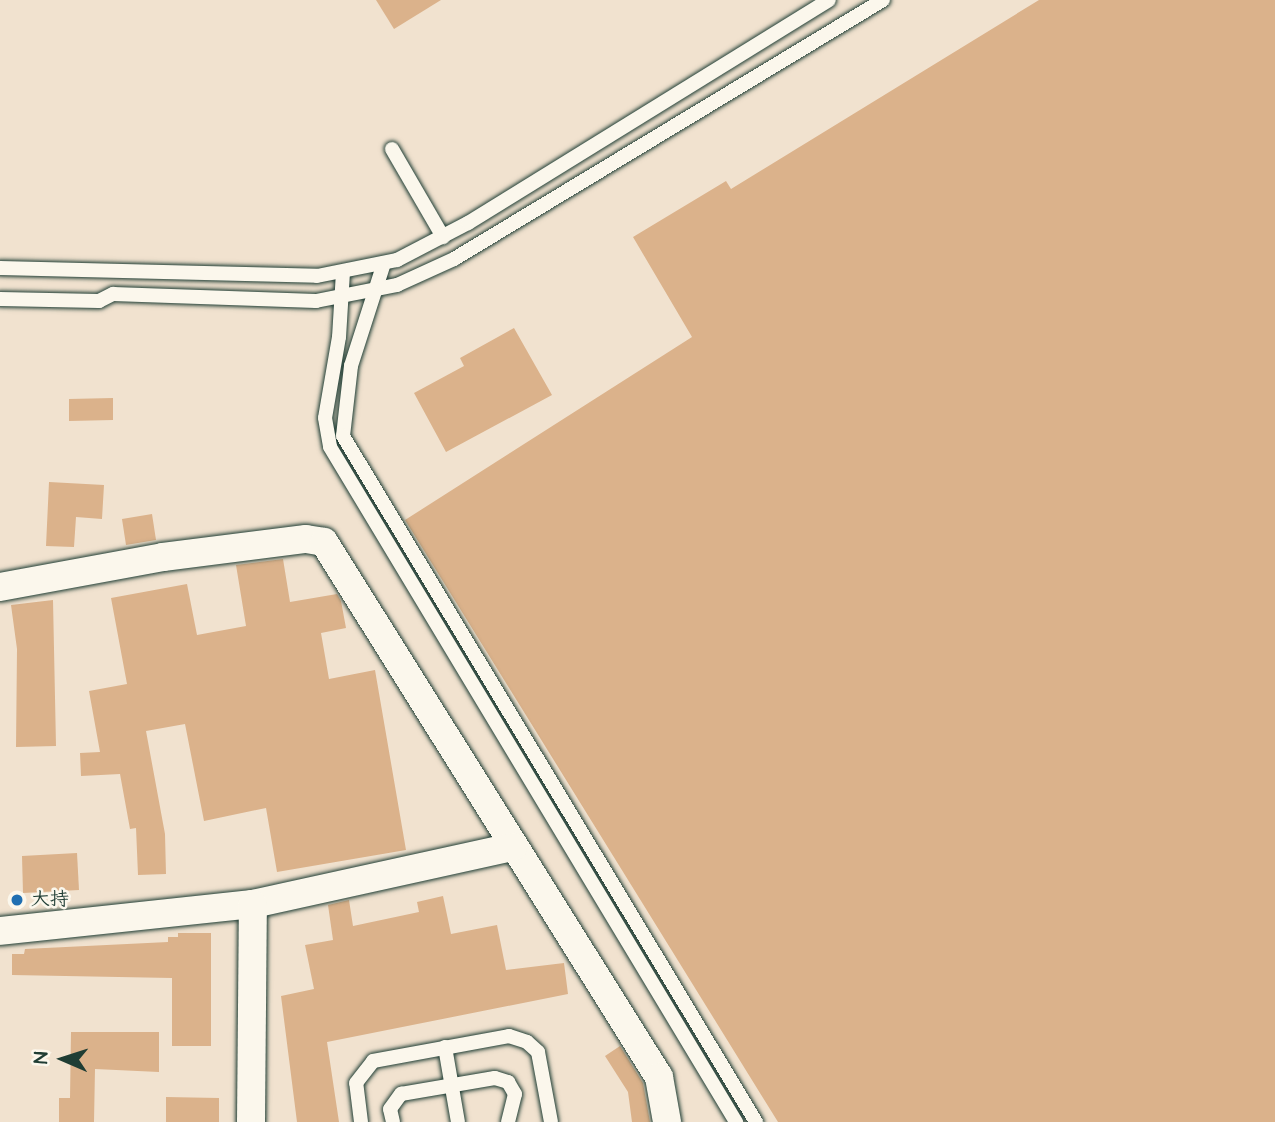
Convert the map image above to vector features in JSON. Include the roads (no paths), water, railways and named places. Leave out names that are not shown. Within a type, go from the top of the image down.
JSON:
[{"type":"street","points":[[0,587],[176,555],[306,539],[324,542],[659,1077],[667,1122]]},
{"type":"street","points":[[0,931],[253,904],[513,847]]},
{"type":"street","points":[[251,1122],[253,904]]},
{"type":"lane","points":[[0,268],[285,276],[343,272],[384,263],[443,237],[830,0]]},
{"type":"lane","points":[[0,299],[99,301],[113,294],[343,298],[374,292],[454,259],[883,0]]},
{"type":"lane","points":[[392,149],[443,237]]},
{"type":"lane","points":[[384,263],[351,366],[343,436],[756,1122]]},
{"type":"lane","points":[[343,272],[343,298],[324,418],[330,447],[736,1122]]},
{"type":"lane","points":[[361,1122],[356,1083],[368,1064],[509,1036],[527,1042],[538,1052],[551,1122]]},
{"type":"lane","points":[[445,1047],[458,1122]]},
{"type":"lane","points":[[393,1122],[390,1109],[396,1097],[495,1078],[508,1082],[515,1094],[508,1122]]},
{"type":"place","name":"大持","points":[[17,900]]}]
